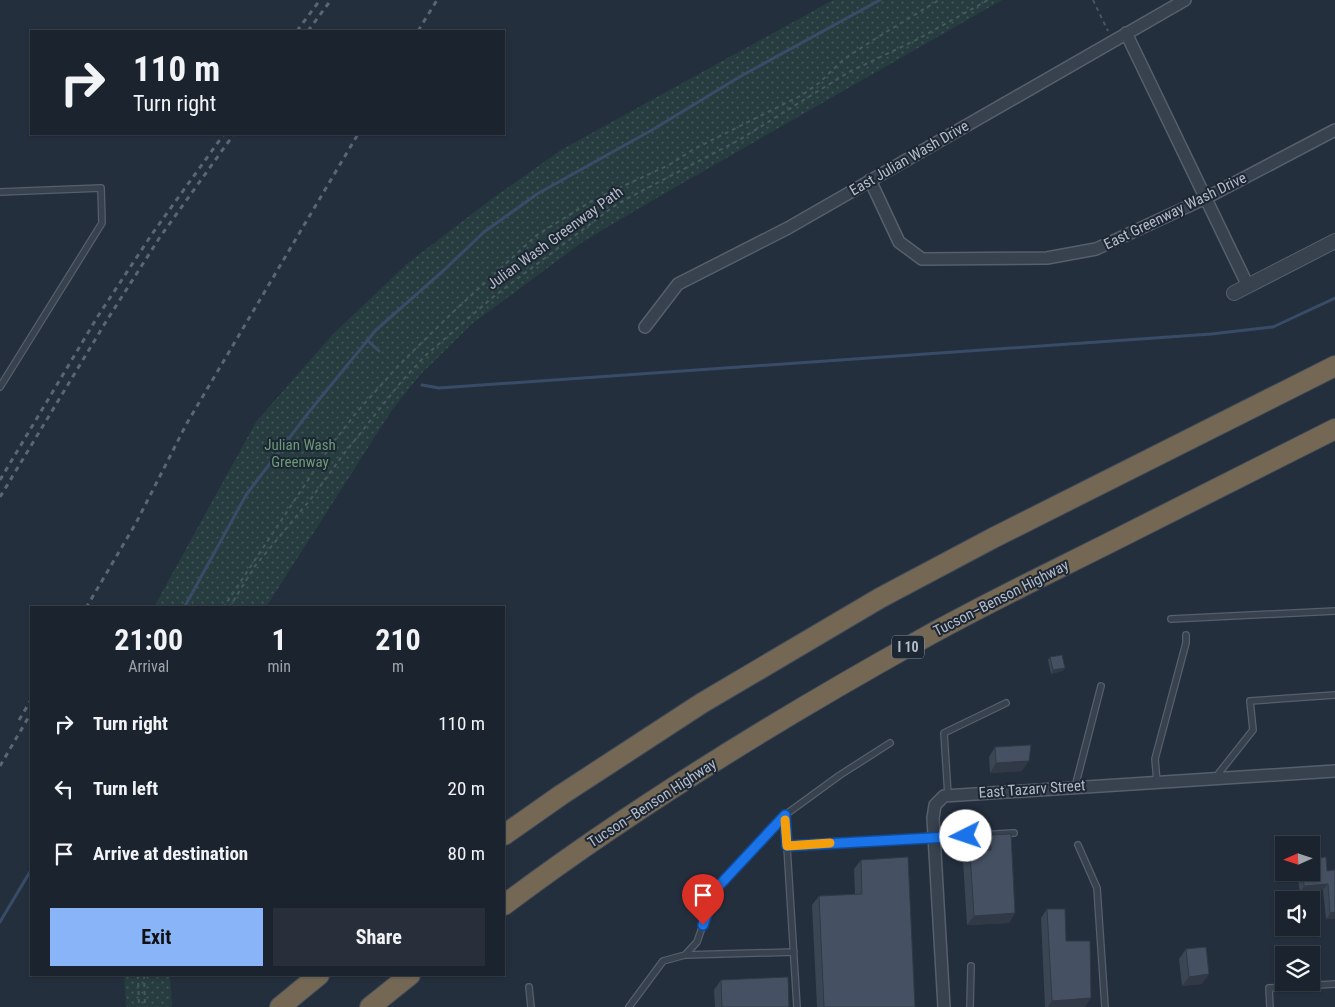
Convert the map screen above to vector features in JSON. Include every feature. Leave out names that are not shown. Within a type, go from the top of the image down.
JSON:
[{"type":"highway","points":[[505,834],[570,789],[702,703],[880,598],[993,538],[1335,366]]},
{"type":"highway","name":"Tucson–Benson Highway","points":[[505,904],[597,839],[701,770],[772,726],[922,639],[1026,584],[1335,430]]},
{"type":"highway","points":[[280,1007],[318,976]]},
{"type":"highway","points":[[370,1007],[409,976]]},
{"type":"street","name":"East Julian Wash Drive","points":[[645,327],[678,284],[788,228],[1112,40],[1185,0]]},
{"type":"street","points":[[1126,32],[1248,286]]},
{"type":"street","name":"East Greenway Wash Drive","points":[[870,180],[899,242],[922,259],[1046,258],[1096,250],[1206,198],[1335,130]]},
{"type":"street","points":[[1234,293],[1335,241]]},
{"type":"street","name":"East Tazarv Street","points":[[948,795],[1335,771]]},
{"type":"street","points":[[944,1007],[933,818],[935,804],[939,799],[948,795]]},
{"type":"lane","points":[[0,192],[101,188],[102,223],[0,387]]},
{"type":"lane","points":[[1171,619],[1335,611]]},
{"type":"lane","points":[[1157,782],[1155,759],[1186,643],[1186,635]]},
{"type":"lane","points":[[1075,787],[1101,686]]},
{"type":"lane","points":[[1220,778],[1219,773],[1253,730],[1250,701],[1335,695]]},
{"type":"lane","points":[[948,795],[944,733],[1006,703]]},
{"type":"lane","points":[[685,955],[697,942],[715,890],[785,815],[840,774],[890,742]]},
{"type":"lane","points":[[785,815],[797,1007]]},
{"type":"lane","points":[[787,846],[1014,833]]},
{"type":"lane","points":[[1078,845],[1097,888],[1105,1007]]},
{"type":"lane","points":[[629,1007],[663,961],[685,955],[794,952]]},
{"type":"lane","points":[[970,966],[970,1007]]},
{"type":"lane","points":[[1270,1007],[1269,988],[1335,984]]},
{"type":"lane","points":[[529,987],[531,1007]]},
{"type":"path","name":"Julian Wash Greenway Path","points":[[224,606],[239,580],[276,530],[332,444],[356,413],[406,357],[537,235],[595,199],[669,165],[694,149],[802,95],[819,83],[844,59],[939,0]]},
{"type":"path","name":"Julian Wash Greenway Path","points":[[230,606],[255,566],[310,500],[342,455],[401,382],[426,355],[493,297],[617,204],[738,140],[849,72],[918,39],[988,0]]},
{"type":"path","points":[[1093,0],[1112,40]]},
{"type":"path","points":[[138,976],[139,1007]]},
{"type":"path","points":[[144,976],[146,1007]]},
{"type":"green space","name":"Julian Wash Greenway","points":[[833,0],[1002,0],[584,241],[473,323],[419,376],[392,410],[267,606],[155,606],[256,422],[333,334],[408,263],[493,198],[561,150]]},
{"type":"green space","points":[[124,976],[170,976],[172,1007],[126,1007]]},
{"type":"building","points":[[1062,655],[1065,668],[1053,670],[1050,657]]},
{"type":"building","points":[[1031,745],[1029,761],[996,763],[995,747]]},
{"type":"building","points":[[1011,834],[1015,913],[974,916],[970,852],[991,850],[990,835]]},
{"type":"building","points":[[908,857],[915,1007],[824,1007],[819,896],[862,894],[861,860]]},
{"type":"building","points":[[1326,857],[1327,871],[1335,870],[1335,912],[1330,913],[1328,884],[1304,886],[1304,881],[1320,881],[1320,858]]},
{"type":"building","points":[[1047,909],[1065,909],[1066,941],[1090,941],[1091,998],[1052,1001]]},
{"type":"building","points":[[1206,947],[1209,974],[1189,977],[1186,949]]},
{"type":"building","points":[[788,977],[789,1007],[722,1007],[721,980]]},
{"type":"waterway","points":[[185,606],[246,495],[309,412],[376,330],[484,232],[537,194],[652,130],[741,76],[880,0]]},
{"type":"waterway","points":[[422,385],[439,388],[1211,334],[1273,327],[1335,298]]},
{"type":"waterway","points":[[367,340],[379,351]]},
{"type":"waterway","points":[[0,922],[30,872]]},
{"type":"railway","points":[[298,30],[320,0]]},
{"type":"railway","points":[[309,30],[331,0]]},
{"type":"railway","points":[[419,30],[437,0]]},
{"type":"railway","points":[[0,480],[98,316],[152,234],[223,135]]},
{"type":"railway","points":[[0,497],[107,320],[160,237],[233,135]]},
{"type":"railway","points":[[87,606],[136,523],[187,423],[357,135]]},
{"type":"railway","points":[[19,720],[30,702]]},
{"type":"railway","points":[[0,766],[30,715]]},
{"type":"slow traffic","points":[[785,820],[787,846],[830,843]]},
{"type":"route","points":[[703,925],[715,890],[785,815],[787,846],[966,836]]}]
